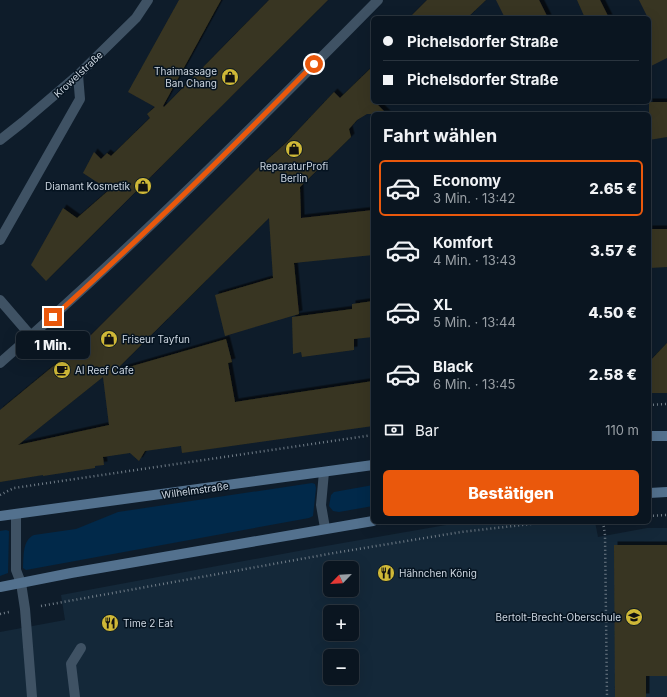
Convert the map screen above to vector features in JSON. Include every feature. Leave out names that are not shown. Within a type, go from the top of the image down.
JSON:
[{"type":"main road","points":[[651,436],[667,436]]},
{"type":"main road","name":"Wilhelmstraße","points":[[0,516],[371,465]]},
{"type":"main road","points":[[651,493],[667,492]]},
{"type":"main road","points":[[0,587],[325,528],[371,521]]},
{"type":"street","name":"Krowelstraße","points":[[0,140],[78,75],[136,18],[148,0]]},
{"type":"street","points":[[0,363],[93,280],[236,144],[378,0]]},
{"type":"street","points":[[0,240],[80,99],[78,75]]},
{"type":"street","points":[[0,300],[31,336]]},
{"type":"street","points":[[324,472],[321,505],[325,528]]},
{"type":"street","points":[[16,514],[16,570],[21,583],[25,614],[32,697]]},
{"type":"street","points":[[75,697],[71,664],[81,648]]},
{"type":"path","points":[[651,405],[667,404]]},
{"type":"path","points":[[0,495],[14,488],[371,435]]},
{"type":"path","points":[[651,516],[667,515]]},
{"type":"path","points":[[75,600],[334,553],[439,536],[532,524]]},
{"type":"path","points":[[603,524],[605,543],[608,697]]},
{"type":"shaded area","points":[[312,483],[315,484],[316,488],[313,516],[309,518],[26,570],[23,568],[27,541],[34,535],[76,529],[118,512]]},
{"type":"shaded area","points":[[371,485],[371,506],[339,512],[333,511],[329,506],[331,495],[334,492]]},
{"type":"shaded area","points":[[452,524],[595,524],[598,537],[647,528],[667,528],[667,697],[0,697],[0,632],[65,620],[61,595]]},
{"type":"shaded area","points":[[0,531],[9,531],[8,573],[0,576]]},
{"type":"building","points":[[179,0],[221,0],[163,106],[164,107],[269,0],[328,0],[46,281],[31,265],[63,208],[77,218],[109,190],[83,173],[94,152],[101,159],[107,153],[111,156],[150,118],[147,114],[155,107],[128,92]]},
{"type":"building","points":[[427,0],[486,0],[469,16],[411,16]]},
{"type":"building","points":[[496,0],[539,0],[547,16],[504,16]]},
{"type":"building","points":[[577,0],[600,0],[608,16],[584,16]]},
{"type":"building","points":[[639,0],[667,0],[667,58],[651,66],[651,16],[647,16]]},
{"type":"building","points":[[371,68],[371,104],[377,104],[385,112],[371,112],[371,114],[367,114],[357,120],[349,129],[351,137],[300,187],[301,218],[371,210],[371,255],[294,263],[299,314],[225,336],[215,295],[273,278],[269,218],[115,371],[226,339],[232,362],[228,363],[235,402],[371,381],[371,426],[182,453],[181,446],[145,451],[139,461],[130,453],[103,457],[104,465],[95,466],[95,468],[0,482],[0,410],[91,335],[256,170],[286,143],[334,92],[340,98]],"holes":[[[103,377],[109,425],[18,445]]]},
{"type":"building","points":[[651,102],[667,102],[667,137],[651,140],[651,112],[649,112],[649,104],[651,104]]},
{"type":"building","points":[[651,229],[667,229],[667,267],[651,268]]},
{"type":"building","points":[[371,301],[371,337],[354,339],[354,350],[302,357],[301,352],[293,354],[292,317],[352,309],[352,304]]},
{"type":"building","points":[[667,343],[667,393],[651,393],[651,360]]},
{"type":"building","name":"Bertolt-Brecht-Oberschule","points":[[614,545],[667,545],[667,676],[646,676],[646,697],[615,697]]},
{"type":"place","name":"Thaimassage Ban Chang","points":[[230,77]]},
{"type":"place","name":"ReparaturProfi Berlin","points":[[294,149]]},
{"type":"place","name":"Diamant Kosmetik","points":[[143,186]]},
{"type":"place","name":"Friseur Tayfun","points":[[109,339]]},
{"type":"place","name":"Al Reef Cafe","points":[[62,370]]},
{"type":"place","name":"Hähnchen König","points":[[386,573]]},
{"type":"place","name":"Bertolt-Brecht-Oberschule","points":[[634,617]]},
{"type":"place","name":"Time 2 Eat","points":[[110,623]]},
{"type":"route","points":[[53,317],[225,154],[314,64]]}]
